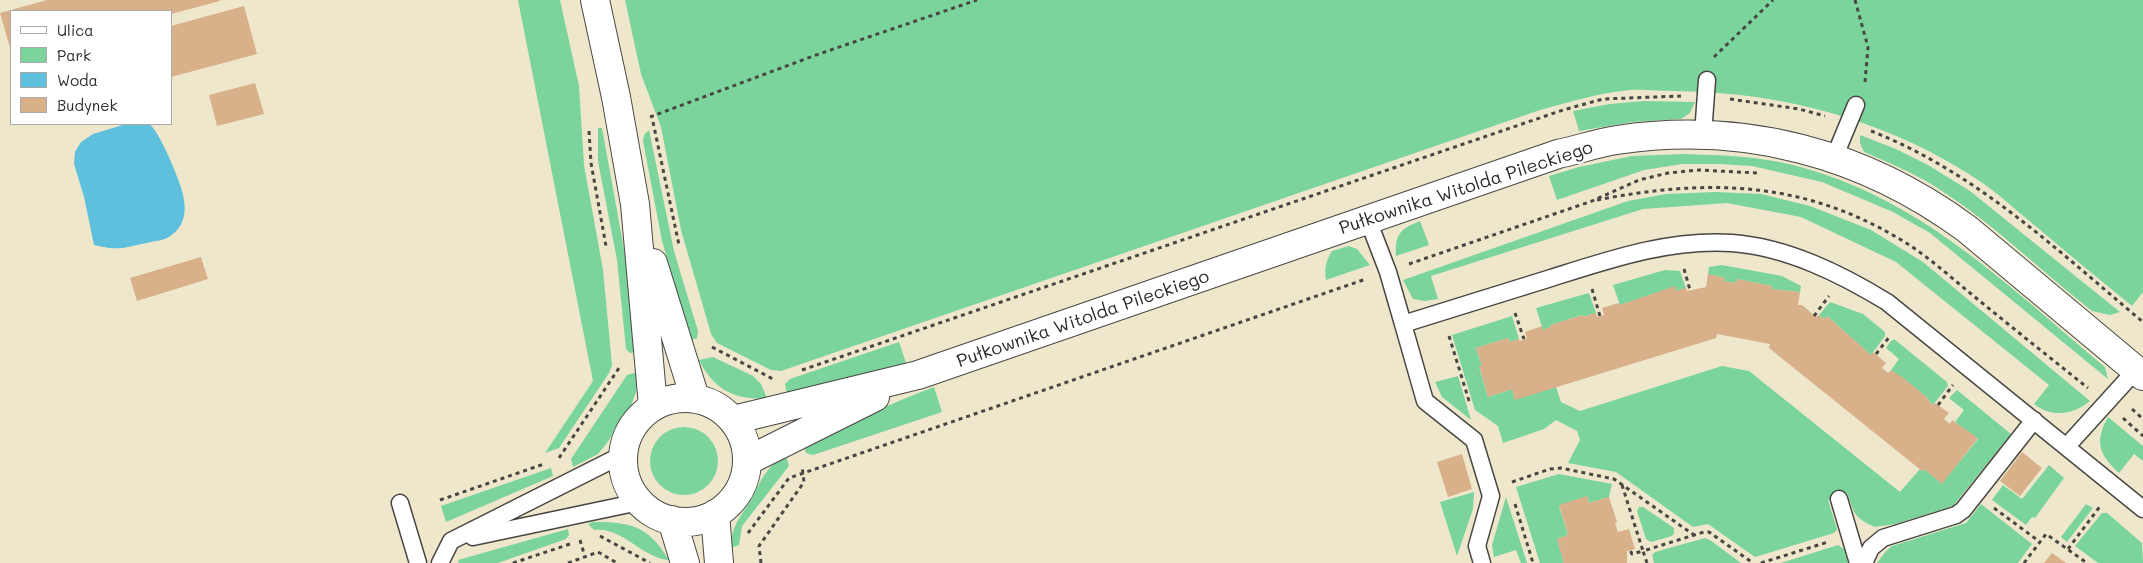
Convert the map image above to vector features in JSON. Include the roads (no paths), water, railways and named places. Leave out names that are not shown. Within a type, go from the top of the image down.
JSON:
[{"type":"street","points":[[594,0],[621,126],[635,204],[653,406]]},
{"type":"street","name":"Pułkownika Witolda Pileckiego","points":[[733,420],[918,376],[1558,154],[1615,140],[1665,135],[1703,134],[1751,138],[1800,147],[1863,168],[1898,185],[1939,208],[1967,229],[2139,373]]},
{"type":"street","points":[[635,204],[695,398]]},
{"type":"street","name":"Pułkownika Witolda Pileckiego","points":[[747,462],[918,376]]},
{"type":"street","points":[[695,398],[710,403],[722,410],[733,420],[741,432],[746,446],[747,462],[744,478],[738,492],[728,505],[701,520],[686,522],[660,517],[639,502],[626,480],[622,455],[625,440],[641,415],[653,406],[666,400],[695,398]]},
{"type":"street","points":[[714,514],[719,563]]},
{"type":"street","points":[[672,520],[685,563]]},
{"type":"lane","points":[[1703,134],[1706,80]]},
{"type":"lane","points":[[1834,158],[1856,105]]},
{"type":"lane","points":[[1368,220],[1388,272],[1425,401],[1474,440],[1491,496],[1477,546],[1482,563]]},
{"type":"lane","points":[[1403,324],[1642,251],[1668,246],[1707,242],[1734,243],[1781,252],[1863,287],[1887,302],[2143,509]]},
{"type":"lane","points":[[2067,446],[2106,403],[2139,373]]},
{"type":"lane","points":[[1864,563],[1871,548],[1883,538],[1956,515],[1963,510],[2034,420]]},
{"type":"lane","points":[[440,563],[451,541],[622,455]]},
{"type":"lane","points":[[1839,499],[1858,563]]},
{"type":"lane","points":[[451,541],[639,502]]},
{"type":"lane","points":[[400,503],[418,563]]},
{"type":"lane","points":[[1850,535],[1883,538]]},
{"type":"water","points":[[123,125],[150,125],[157,134],[169,157],[184,199],[185,210],[183,220],[178,229],[169,237],[120,248],[94,245],[84,197],[74,164],[75,152],[81,142],[93,134]]}]
